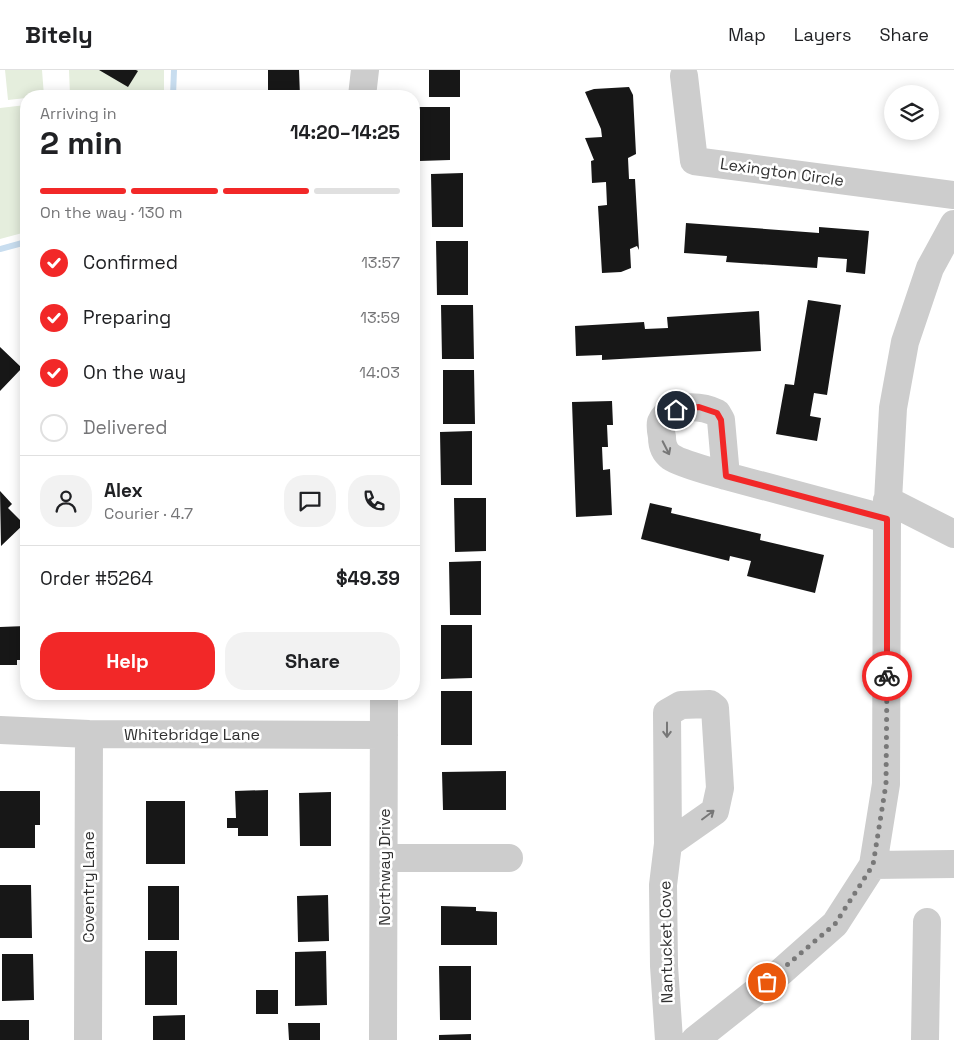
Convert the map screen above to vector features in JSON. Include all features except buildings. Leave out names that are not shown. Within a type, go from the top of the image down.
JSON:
[{"type":"street","points":[[363,90],[365,70]]},
{"type":"street","name":"Lexington Circle","points":[[684,76],[694,161],[954,195]]},
{"type":"street","points":[[695,1040],[782,971],[835,924],[873,865],[886,784],[887,510],[893,408],[905,342],[930,268],[954,224]]},
{"type":"street","points":[[726,476],[887,510],[954,534]]},
{"type":"street","name":"Northway Drive","points":[[384,700],[384,1040]]},
{"type":"street","name":"Whitebridge Lane","points":[[0,730],[89,734],[384,735]]},
{"type":"street","name":"Coventry Lane","points":[[88,1040],[89,734]]},
{"type":"street","name":"Nantucket Cove","points":[[668,844],[663,885],[664,966],[669,1040]]},
{"type":"street","points":[[384,858],[509,858]]},
{"type":"street","points":[[873,865],[954,864]]},
{"type":"street","points":[[925,1040],[927,922]]},
{"type":"green space","points":[[5,70],[42,70],[44,90],[20,90],[20,99],[8,100]]},
{"type":"green space","points":[[69,70],[164,70],[164,90],[70,90]]},
{"type":"green space","points":[[20,106],[20,234],[0,239],[0,108]]},
{"type":"waterway","points":[[173,90],[174,70]]},
{"type":"waterway","points":[[0,249],[20,244]]},
{"type":"way so far","points":[[767,982],[835,924],[873,865],[886,784],[887,676]]},
{"type":"route","points":[[676,410],[699,407],[717,413],[721,420],[726,476],[887,519],[887,676]]}]
